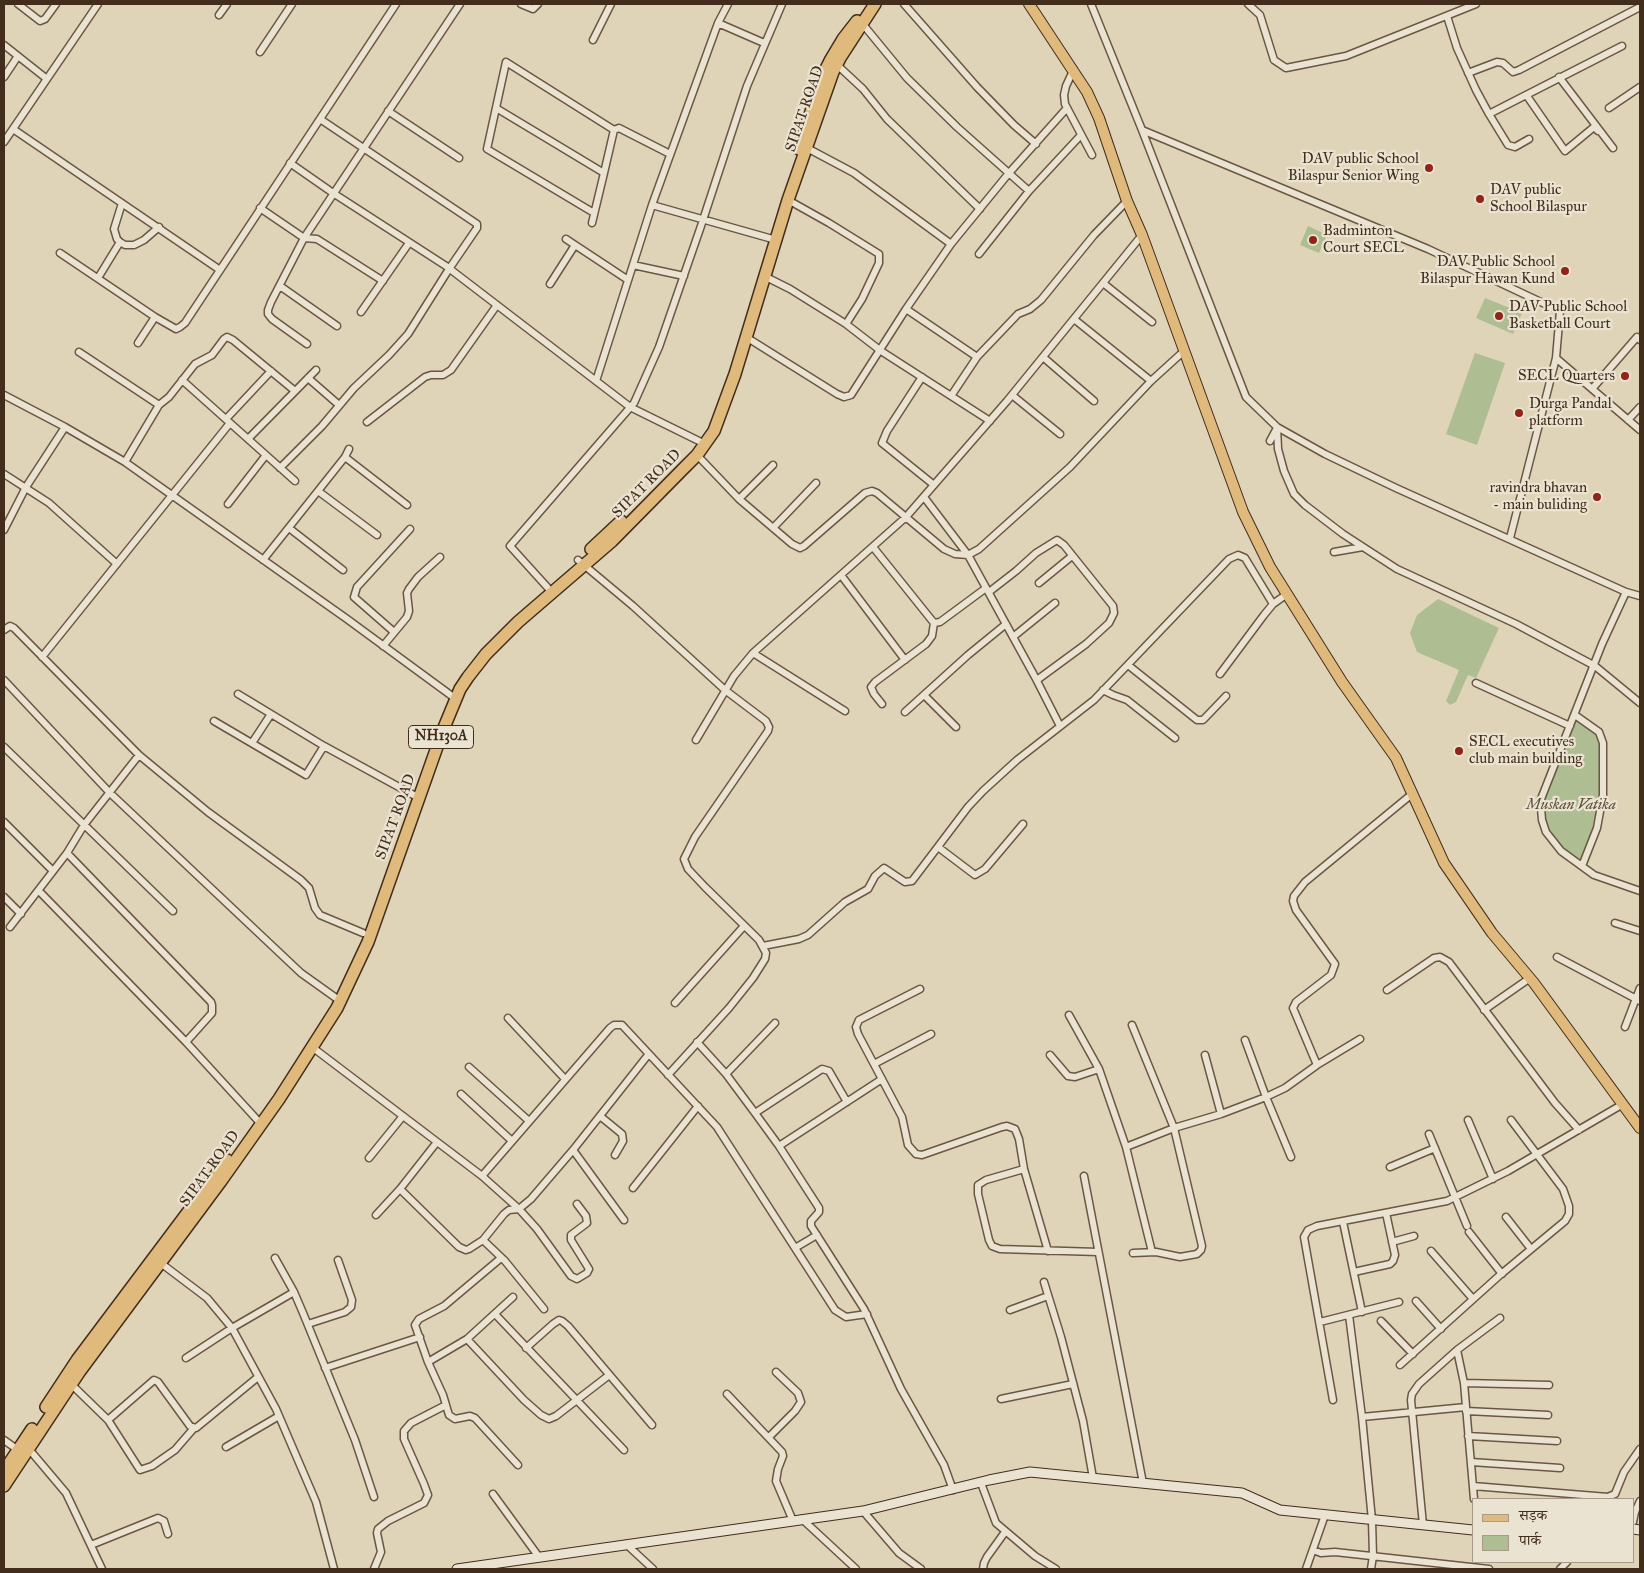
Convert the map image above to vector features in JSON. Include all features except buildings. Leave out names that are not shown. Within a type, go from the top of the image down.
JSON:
[{"type":"highway","name":"SIPAT ROAD","points":[[259,1122],[343,985],[416,797],[460,675],[490,640],[548,588],[612,540],[697,455],[717,407],[772,240],[823,75],[876,4]]},
{"type":"highway","name":"SIPAT ROAD","points":[[453,698],[486,654],[714,431],[746,337],[764,276],[772,240],[807,148],[834,62]]},
{"type":"highway","name":"SIPAT ROAD","points":[[4,1471],[23,1449],[71,1384],[157,1260],[259,1122],[337,1008],[368,942],[416,797]]},
{"type":"highway","name":"SIPAT ROAD","points":[[4,1486],[23,1449],[77,1360],[157,1260]]},
{"type":"main road","points":[[1029,4],[1087,92],[1127,201],[1142,235],[1243,512],[1270,567],[1342,682],[1396,758],[1444,863],[1492,933],[1530,978],[1640,1128]]},
{"type":"street","points":[[18,4],[40,21],[45,19],[56,4]]},
{"type":"street","points":[[4,142],[96,4]]},
{"type":"street","points":[[220,15],[227,4]]},
{"type":"street","points":[[260,52],[292,4]]},
{"type":"street","points":[[60,253],[155,317],[176,329],[180,327],[185,323],[396,4]]},
{"type":"street","points":[[307,344],[272,319],[268,314],[271,302],[304,238],[460,4]]},
{"type":"street","points":[[521,4],[533,9],[538,4]]},
{"type":"street","points":[[593,40],[611,4]]},
{"type":"street","points":[[596,381],[652,204],[718,24],[728,4]]},
{"type":"street","points":[[548,588],[510,546],[634,403],[659,347],[747,86],[782,4]]},
{"type":"street","points":[[904,4],[977,87],[1036,144]]},
{"type":"street","points":[[1090,4],[1142,130],[1246,397],[1278,427],[1324,454],[1626,592],[1640,596]]},
{"type":"street","points":[[1248,4],[1260,15],[1274,60],[1286,68],[1346,56],[1476,4]]},
{"type":"street","points":[[1468,73],[1497,62],[1503,63],[1513,72],[1519,70],[1640,7]]},
{"type":"street","points":[[1447,16],[1457,48],[1468,73],[1489,114],[1508,145],[1515,147],[1529,139]]},
{"type":"street","points":[[861,22],[907,78],[957,127],[1029,191]]},
{"type":"street","points":[[718,24],[764,43]]},
{"type":"street","points":[[4,45],[47,79]]},
{"type":"street","points":[[1489,114],[1622,46]]},
{"type":"street","points":[[4,77],[18,56]]},
{"type":"street","points":[[594,214],[487,149],[506,62],[614,130]]},
{"type":"street","points":[[834,62],[887,119],[980,209]]},
{"type":"street","points":[[1073,71],[1064,94],[1067,108],[1092,155]]},
{"type":"street","points":[[1559,78],[1613,148]]},
{"type":"street","points":[[1609,108],[1640,87]]},
{"type":"street","points":[[1527,96],[1566,151],[1594,127],[1598,131]]},
{"type":"street","points":[[496,108],[604,172]]},
{"type":"street","points":[[746,337],[848,398],[854,392],[906,309],[951,244],[1009,173],[1067,108]]},
{"type":"street","points":[[388,111],[459,158]]},
{"type":"street","points":[[280,468],[322,426],[338,405],[408,334],[477,228],[477,224],[320,119]]},
{"type":"street","points":[[614,130],[620,128],[670,154]]},
{"type":"street","points":[[12,129],[220,270]]},
{"type":"street","points":[[592,223],[614,130]]},
{"type":"street","points":[[1142,130],[1428,249],[1560,311],[1556,358],[1510,538]]},
{"type":"street","points":[[979,254],[1029,191],[1081,134]]},
{"type":"street","points":[[807,148],[854,173],[951,244]]},
{"type":"street","points":[[290,163],[333,194],[449,269],[630,407],[703,442]]},
{"type":"street","points":[[788,200],[879,254],[879,263],[862,299],[846,324]]},
{"type":"street","points":[[951,396],[978,357],[1018,314],[1030,309],[1041,300],[1094,235],[1127,201]]},
{"type":"street","points":[[122,203],[114,229],[120,242],[125,245],[134,245],[159,228]]},
{"type":"street","points":[[652,204],[772,240]]},
{"type":"street","points":[[260,208],[304,238],[317,239],[382,281]]},
{"type":"street","points":[[696,740],[734,676],[753,653],[906,517],[1012,395],[1142,235]]},
{"type":"street","points":[[566,239],[628,280]]},
{"type":"street","points":[[98,278],[120,242]]},
{"type":"street","points":[[361,312],[410,243]]},
{"type":"street","points":[[550,284],[576,245]]},
{"type":"street","points":[[633,264],[684,276]]},
{"type":"street","points":[[764,276],[790,289],[846,324],[881,351],[990,421]]},
{"type":"street","points":[[1104,283],[1152,322]]},
{"type":"street","points":[[280,286],[336,326]]},
{"type":"street","points":[[367,422],[425,377],[443,375],[451,370],[496,305]]},
{"type":"street","points":[[906,309],[978,357]]},
{"type":"street","points":[[138,343],[155,317]]},
{"type":"street","points":[[1074,319],[1151,381]]},
{"type":"street","points":[[1592,390],[1637,337],[1640,340]]},
{"type":"street","points":[[125,462],[159,404],[169,397],[195,364],[212,354],[224,339],[233,340],[295,391]]},
{"type":"street","points":[[697,455],[739,499],[795,546],[802,548],[864,494],[872,491],[877,492],[944,549],[955,554],[968,555],[979,548],[1070,467],[1151,381],[1184,351]]},
{"type":"street","points":[[79,352],[159,404]]},
{"type":"street","points":[[1043,357],[1094,401]]},
{"type":"street","points":[[1556,358],[1640,430]]},
{"type":"street","points":[[248,439],[316,370]]},
{"type":"street","points":[[42,657],[172,496],[228,421],[271,371]]},
{"type":"street","points":[[922,377],[887,431],[882,443],[934,485]]},
{"type":"street","points":[[308,378],[338,405]]},
{"type":"street","points":[[182,380],[295,480]]},
{"type":"street","points":[[4,395],[65,427],[125,462],[264,560],[453,698]]},
{"type":"street","points":[[1012,395],[1060,434]]},
{"type":"street","points":[[1628,420],[1640,407]]},
{"type":"street","points":[[4,530],[26,487],[65,427]]},
{"type":"street","points":[[1270,441],[1278,427]]},
{"type":"street","points":[[1278,427],[1278,449],[1284,471],[1294,494],[1305,505],[1343,534],[1397,569],[1516,624],[1595,666],[1640,703]]},
{"type":"street","points":[[264,560],[350,449]]},
{"type":"street","points":[[228,504],[266,455]]},
{"type":"street","points":[[345,457],[407,505]]},
{"type":"street","points":[[739,499],[773,465]]},
{"type":"street","points":[[4,474],[49,503],[117,564]]},
{"type":"street","points":[[773,528],[816,483]]},
{"type":"street","points":[[318,491],[377,535]]},
{"type":"street","points":[[924,497],[968,555],[1037,680],[1060,726]]},
{"type":"street","points":[[288,528],[343,570]]},
{"type":"street","points":[[394,632],[354,596],[357,587],[410,529]]},
{"type":"street","points":[[934,623],[940,622],[988,590],[1052,542],[1057,540],[1062,542],[1113,606],[1114,614],[1109,623],[1086,644],[1037,680]]},
{"type":"street","points":[[873,547],[934,623]]},
{"type":"street","points":[[1334,552],[1363,547]]},
{"type":"street","points":[[763,946],[799,939],[808,935],[845,902],[868,889],[882,870],[887,869],[905,882],[912,881],[968,807],[983,791],[1012,764],[1103,690],[1229,559],[1238,555],[1245,558],[1274,604]]},
{"type":"street","points":[[1039,583],[1072,556]]},
{"type":"street","points":[[383,646],[410,611],[407,593],[409,589],[418,577],[440,557]]},
{"type":"street","points":[[581,562],[633,606],[725,690],[766,721],[769,727],[695,837],[684,859],[688,869],[704,888],[744,926],[763,946],[766,953],[762,965],[729,1008],[668,1075]]},
{"type":"street","points":[[841,575],[905,660]]},
{"type":"street","points":[[1626,592],[1602,644],[1595,666],[1541,799],[1541,808],[1546,832],[1561,851],[1594,875],[1640,892]]},
{"type":"street","points":[[1220,674],[1274,604],[1287,594]]},
{"type":"street","points":[[1013,637],[1055,603]]},
{"type":"street","points":[[882,704],[872,692],[871,687],[930,639],[934,623]]},
{"type":"street","points":[[904,712],[1006,624]]},
{"type":"street","points":[[4,630],[10,626],[14,628],[138,756],[208,812],[301,880],[309,888],[315,908],[320,915],[363,933]]},
{"type":"street","points":[[753,653],[845,712]]},
{"type":"street","points":[[1128,665],[1196,720],[1203,720],[1226,696]]},
{"type":"street","points":[[4,680],[110,793],[301,973],[336,998]]},
{"type":"street","points":[[1476,683],[1570,726]]},
{"type":"street","points":[[1103,690],[1113,696],[1127,700],[1174,738]]},
{"type":"street","points":[[238,694],[324,746],[416,797]]},
{"type":"street","points":[[924,695],[956,727]]},
{"type":"street","points":[[252,743],[271,714]]},
{"type":"street","points":[[1575,715],[1599,732],[1603,742],[1603,795],[1597,828],[1582,866]]},
{"type":"street","points":[[214,721],[306,776],[324,746]]},
{"type":"street","points":[[4,746],[173,911]]},
{"type":"street","points":[[10,927],[39,891],[84,825],[138,756]]},
{"type":"street","points":[[1317,1065],[1293,1008],[1296,1002],[1331,975],[1336,964],[1296,910],[1293,901],[1294,896],[1311,876],[1412,794]]},
{"type":"street","points":[[4,822],[53,871]]},
{"type":"street","points":[[938,847],[975,875],[985,869],[1023,824]]},
{"type":"street","points":[[66,853],[211,1002],[212,1013],[186,1042]]},
{"type":"street","points":[[39,891],[186,1042],[259,1122]]},
{"type":"street","points":[[4,897],[21,914]]},
{"type":"street","points":[[1615,923],[1640,931]]},
{"type":"street","points":[[676,1003],[744,926]]},
{"type":"street","points":[[1387,990],[1434,958],[1440,957],[1450,962],[1555,1104],[1579,1130]]},
{"type":"street","points":[[1557,957],[1638,1000]]},
{"type":"street","points":[[1484,1010],[1530,978]]},
{"type":"street","points":[[1625,1027],[1638,1000],[1640,988]]},
{"type":"street","points":[[920,989],[856,1024],[858,1034],[902,1116],[908,1145],[916,1154],[922,1155],[1007,1126],[1015,1129],[1024,1169],[1048,1250]]},
{"type":"street","points":[[1069,1015],[1099,1069],[1126,1147],[1152,1252]]},
{"type":"street","points":[[508,1018],[565,1080]]},
{"type":"street","points":[[726,1074],[775,1023]]},
{"type":"street","points":[[482,1176],[614,1025],[622,1025],[716,1127],[835,1310],[846,1317],[867,1314]]},
{"type":"street","points":[[1132,1026],[1174,1128],[1202,1246],[1197,1254],[1180,1258],[1152,1252],[1133,1253]]},
{"type":"street","points":[[874,1064],[931,1034]]},
{"type":"street","points":[[1126,1147],[1174,1128],[1221,1114],[1266,1097],[1284,1088],[1360,1039]]},
{"type":"street","points":[[1245,1040],[1291,1157]]},
{"type":"street","points":[[697,1042],[726,1074],[755,1113],[819,1208],[819,1212],[811,1221],[811,1224],[867,1314],[901,1389],[944,1465],[953,1490]]},
{"type":"street","points":[[312,1046],[482,1176],[519,1209],[536,1228],[571,1276],[577,1279],[587,1274],[589,1269],[570,1237],[586,1223],[586,1216],[577,1204]]},
{"type":"street","points":[[400,1189],[463,1249],[469,1249],[483,1240],[504,1214],[509,1210],[519,1209],[531,1199],[573,1150],[648,1055]]},
{"type":"street","points":[[1050,1055],[1068,1076],[1075,1077],[1099,1069]]},
{"type":"street","points":[[1205,1055],[1221,1114]]},
{"type":"street","points":[[469,1067],[529,1121]]},
{"type":"street","points":[[755,1113],[822,1069],[829,1071],[847,1102]]},
{"type":"street","points":[[779,1146],[882,1079]]},
{"type":"street","points":[[461,1094],[512,1141]]},
{"type":"street","points":[[1333,1400],[1304,1237],[1305,1233],[1311,1228],[1447,1201],[1493,1179],[1623,1104]]},
{"type":"street","points":[[633,1188],[698,1106]]},
{"type":"street","points":[[370,1158],[403,1116]]},
{"type":"street","points":[[600,1116],[622,1134],[623,1141],[615,1155]]},
{"type":"street","points":[[1468,1120],[1493,1179]]},
{"type":"street","points":[[1400,1365],[1565,1221],[1569,1214],[1569,1206],[1563,1189],[1511,1120]]},
{"type":"street","points":[[1429,1134],[1468,1229],[1502,1274]]},
{"type":"street","points":[[376,1215],[400,1189],[437,1142]]},
{"type":"street","points":[[1390,1167],[1436,1148]]},
{"type":"street","points":[[573,1150],[624,1220]]},
{"type":"street","points":[[1024,1169],[982,1182],[978,1185],[978,1194],[992,1246],[1000,1249],[1098,1252]]},
{"type":"street","points":[[1084,1176],[1142,1482]]},
{"type":"street","points":[[1354,1272],[1390,1264],[1394,1261],[1395,1255],[1386,1213]]},
{"type":"street","points":[[1506,1217],[1531,1249]]},
{"type":"street","points":[[1343,1222],[1362,1312]]},
{"type":"street","points":[[795,1248],[817,1235]]},
{"type":"street","points":[[1392,1242],[1414,1236]]},
{"type":"street","points":[[483,1240],[501,1258],[544,1309]]},
{"type":"street","points":[[1431,1250],[1474,1299]]},
{"type":"street","points":[[275,1258],[294,1292],[308,1324],[355,1440],[374,1497]]},
{"type":"street","points":[[501,1258],[444,1306],[419,1319],[416,1325],[449,1415],[455,1419],[470,1416],[475,1418],[518,1465]]},
{"type":"street","points":[[157,1260],[207,1298],[232,1328],[279,1416],[316,1502],[334,1569]]},
{"type":"street","points":[[308,1324],[345,1312],[351,1307],[352,1300],[338,1260]]},
{"type":"street","points":[[1044,1282],[1083,1421],[1093,1478]]},
{"type":"street","points":[[186,1358],[232,1328],[294,1292]]},
{"type":"street","points":[[1010,1310],[1048,1296]]},
{"type":"street","points":[[428,1362],[467,1339],[512,1297]]},
{"type":"street","points":[[1416,1301],[1441,1329]]},
{"type":"street","points":[[1320,1322],[1399,1302]]},
{"type":"street","points":[[495,1314],[624,1450]]},
{"type":"street","points":[[1349,1315],[1362,1417],[1372,1520],[1373,1556],[1371,1569]]},
{"type":"street","points":[[1423,1525],[1411,1400],[1414,1390],[1457,1350],[1500,1318]]},
{"type":"street","points":[[526,1348],[560,1320],[568,1326],[608,1376],[652,1425]]},
{"type":"street","points":[[1381,1321],[1413,1354]]},
{"type":"street","points":[[325,1368],[420,1336]]},
{"type":"street","points":[[467,1339],[524,1400],[546,1418],[553,1418],[608,1376]]},
{"type":"street","points":[[1457,1350],[1464,1382],[1474,1498]]},
{"type":"street","points":[[769,1437],[795,1411],[801,1402],[798,1393],[776,1372]]},
{"type":"street","points":[[71,1384],[108,1420],[140,1470],[152,1466],[175,1450],[194,1428],[200,1426],[258,1377]]},
{"type":"street","points":[[108,1420],[154,1380],[158,1382],[190,1426],[194,1428]]},
{"type":"street","points":[[1464,1382],[1549,1385]]},
{"type":"street","points":[[1001,1399],[1073,1384]]},
{"type":"street","points":[[727,1394],[782,1452],[783,1456],[776,1481],[797,1520],[856,1569]]},
{"type":"street","points":[[374,1569],[381,1552],[377,1533],[378,1529],[388,1521],[424,1503],[428,1495],[404,1439],[404,1431],[411,1423],[446,1404]]},
{"type":"street","points":[[1362,1417],[1466,1409],[1548,1415]]},
{"type":"street","points":[[226,1447],[279,1416]]},
{"type":"street","points":[[1468,1436],[1557,1441]]},
{"type":"street","points":[[4,1440],[23,1449],[66,1493],[102,1569]]},
{"type":"street","points":[[1473,1486],[1608,1497],[1615,1494],[1624,1472],[1640,1449]]},
{"type":"street","points":[[1470,1462],[1560,1468]]},
{"type":"street","points":[[463,1569],[488,1567],[626,1544],[863,1511],[1030,1472],[1242,1493],[1280,1510],[1472,1530]]},
{"type":"street","points":[[980,1483],[996,1523],[1035,1556],[1056,1569]]},
{"type":"street","points":[[493,1494],[540,1557]]},
{"type":"street","points":[[1634,1517],[1640,1501]]},
{"type":"street","points":[[863,1511],[899,1553],[921,1569]]},
{"type":"street","points":[[1306,1569],[1325,1515]]},
{"type":"street","points":[[91,1545],[158,1518],[164,1521],[168,1534]]},
{"type":"street","points":[[983,1569],[988,1556],[1005,1532]]},
{"type":"street","points":[[626,1544],[653,1569]]},
{"type":"street","points":[[1313,1550],[1321,1554],[1335,1552],[1487,1569]]},
{"type":"green space","name":"Badminton Court SECL","points":[[1308,226],[1327,235],[1319,253],[1300,245]]},
{"type":"green space","name":"DAV Public School Basketball Court","points":[[1485,298],[1522,313],[1513,334],[1476,318]]},
{"type":"green space","points":[[1475,353],[1505,363],[1477,445],[1446,434]]},
{"type":"green space","points":[[1438,599],[1499,628],[1476,678],[1468,675],[1456,702],[1450,705],[1446,701],[1459,670],[1417,652],[1410,633],[1417,615]]},
{"type":"green space","name":"Muskan Vatika","points":[[1575,715],[1599,732],[1603,795],[1597,828],[1581,864],[1576,862],[1546,832],[1541,808],[1559,754]]},
{"type":"place","name":"DAV public School Bilaspur Senior Wing","points":[[1429,168]]},
{"type":"place","name":"DAV public School Bilaspur","points":[[1480,199]]},
{"type":"place","name":"Badminton Court SECL","points":[[1313,240]]},
{"type":"place","name":"DAV Public School Bilaspur Hawan Kund","points":[[1565,271]]},
{"type":"place","name":"DAV Public School Basketball Court","points":[[1499,316]]},
{"type":"place","name":"SECL Quarters","points":[[1625,376]]},
{"type":"place","name":"Durga Pandal platform","points":[[1519,413]]},
{"type":"place","name":"ravindra bhavan - main buliding","points":[[1597,497]]},
{"type":"place","name":"SECL executives club main building","points":[[1459,751]]}]
